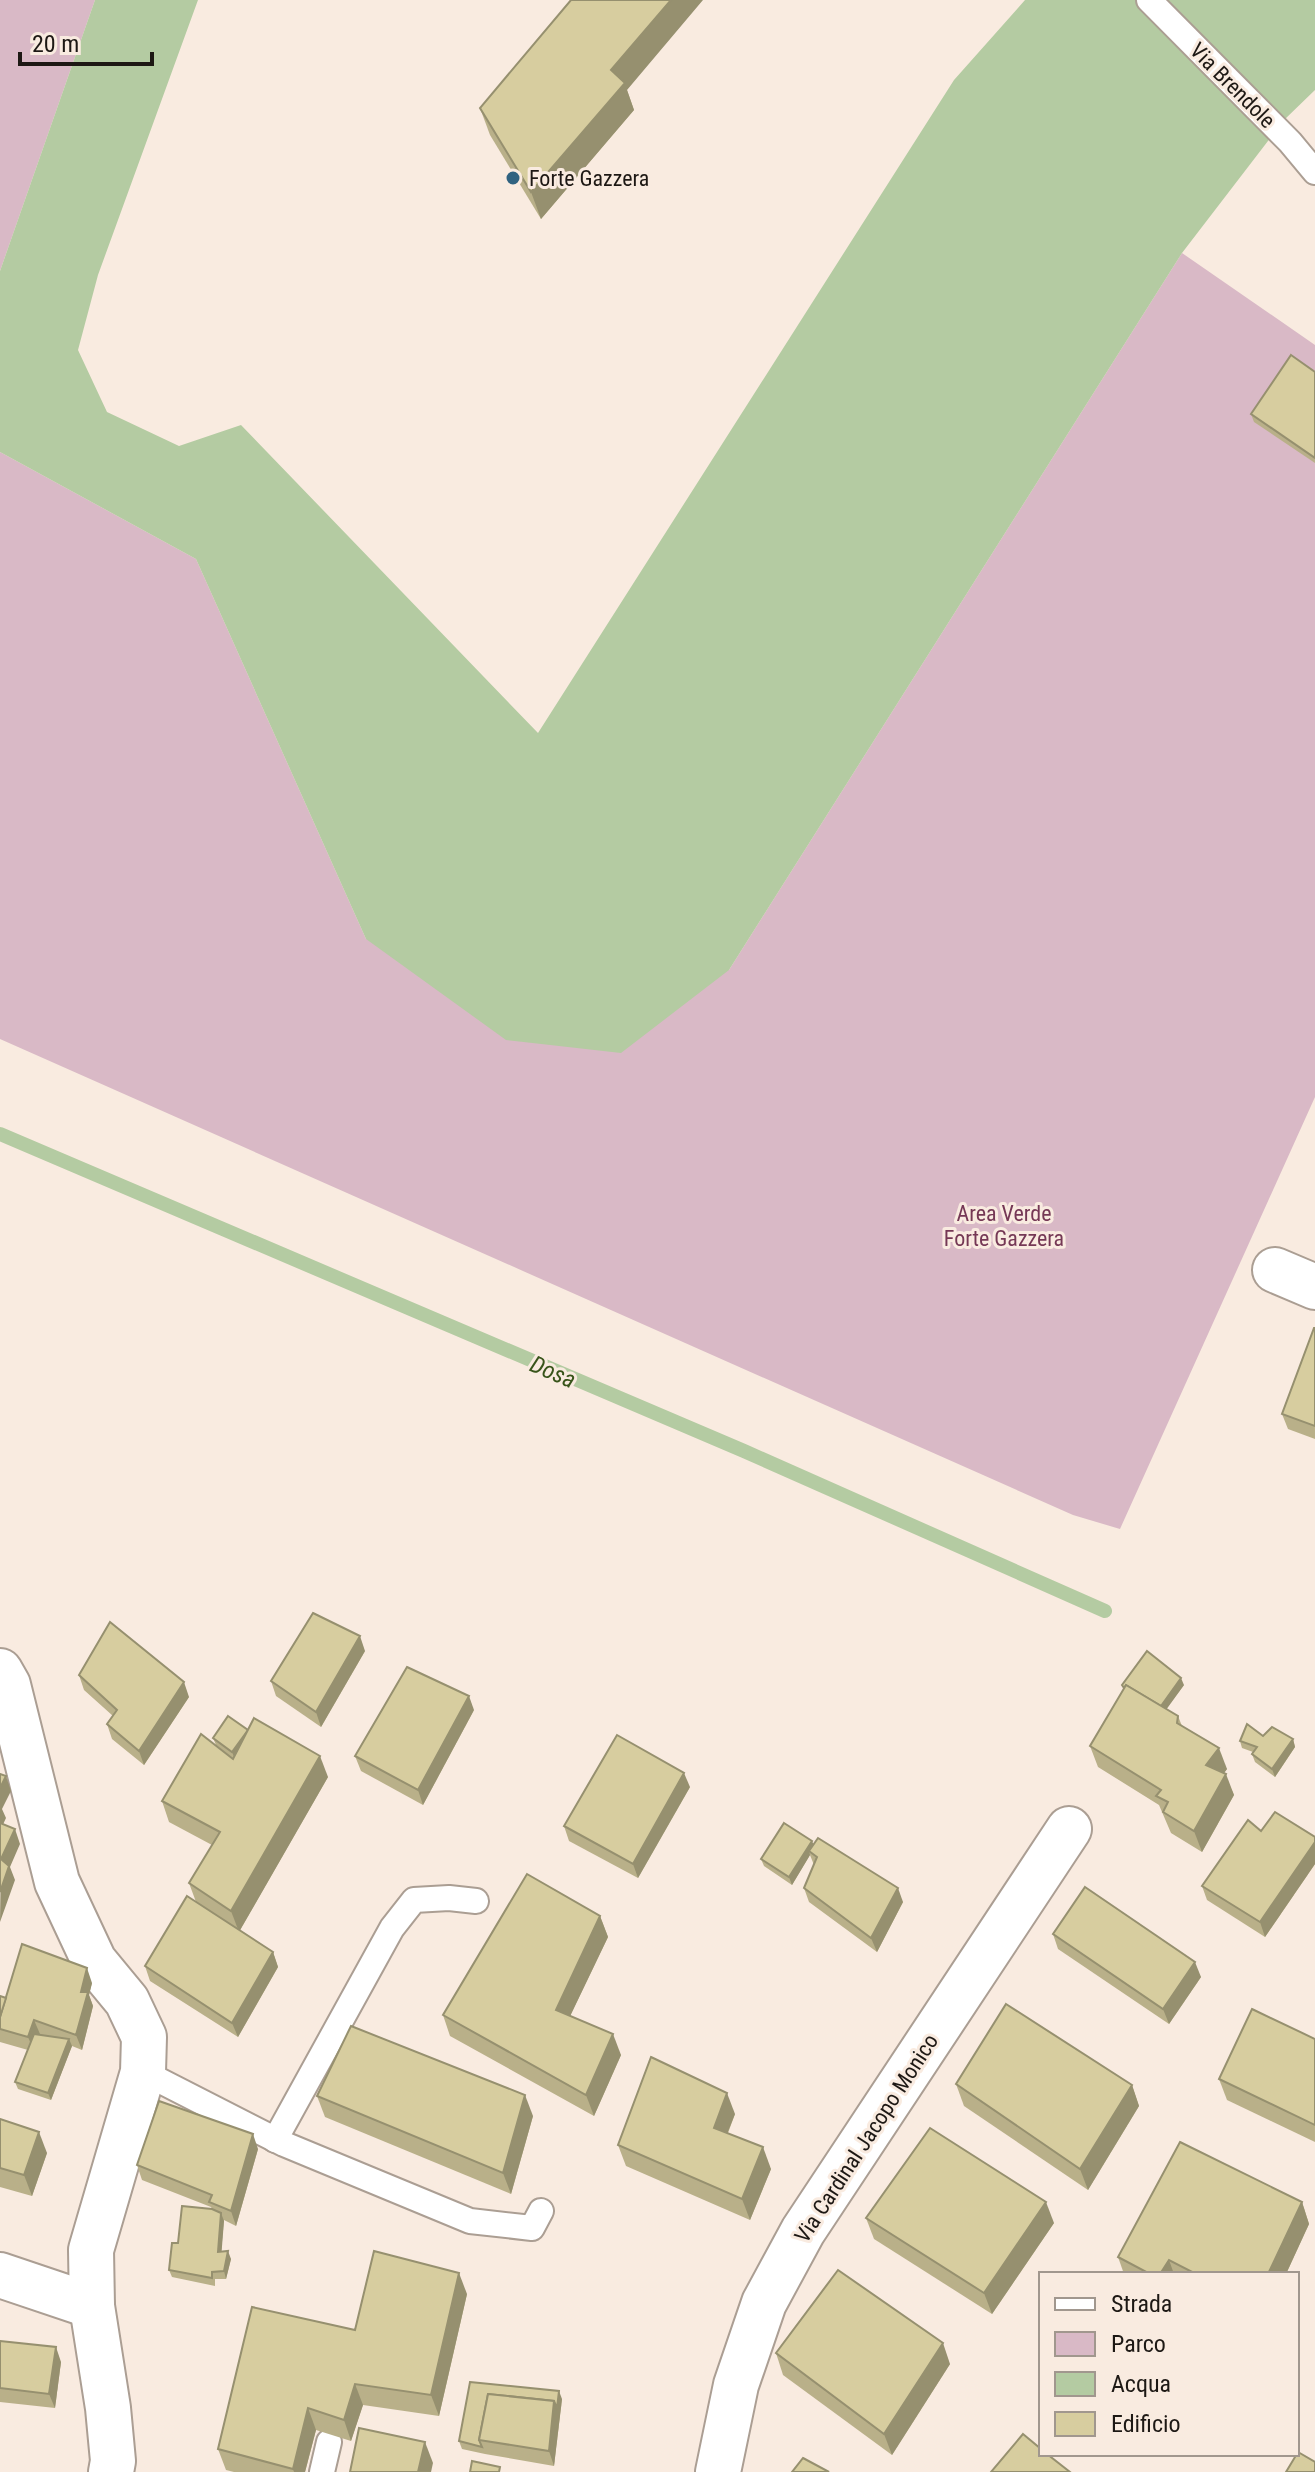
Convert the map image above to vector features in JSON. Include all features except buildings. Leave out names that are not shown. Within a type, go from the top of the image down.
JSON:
[{"type":"street","points":[[1275,1270],[1315,1287]]},
{"type":"street","points":[[0,1671],[8,1685],[57,1882],[94,1961],[127,2001],[144,2037],[143,2072],[91,2250],[92,2306],[108,2408],[113,2461],[111,2472]]},
{"type":"street","name":"Via Cardinal Jacopo Monico","points":[[718,2472],[736,2385],[764,2303],[803,2231],[1069,1829]]},
{"type":"street","points":[[0,2275],[92,2306]]},
{"type":"lane","name":"Via Brendole","points":[[1149,0],[1290,142],[1315,172]]},
{"type":"lane","points":[[275,2140],[392,1928],[414,1900],[449,1898],[476,1901]]},
{"type":"lane","points":[[143,2072],[275,2140],[470,2221],[532,2228],[541,2211]]},
{"type":"lane","points":[[322,2472],[329,2442]]},
{"type":"green space","points":[[0,0],[95,0],[0,271]]},
{"type":"green space","name":"Area Verde Forte Gazzera","points":[[1182,253],[1315,345],[1315,1097],[1120,1529],[1073,1515],[0,1039],[0,452],[196,559],[366,939],[729,970]]},
{"type":"water","points":[[95,0],[198,0],[98,275],[78,350],[107,412],[179,446],[241,425],[538,733],[954,80],[1025,0],[1315,0],[1315,90],[1284,120],[1182,253],[729,970],[621,1053],[506,1040],[366,939],[196,559],[0,452],[0,271]]},
{"type":"waterway","name":"Dosa","points":[[0,1134],[744,1451],[1105,1611]]},
{"type":"place","name":"Forte Gazzera","points":[[513,178]]}]
